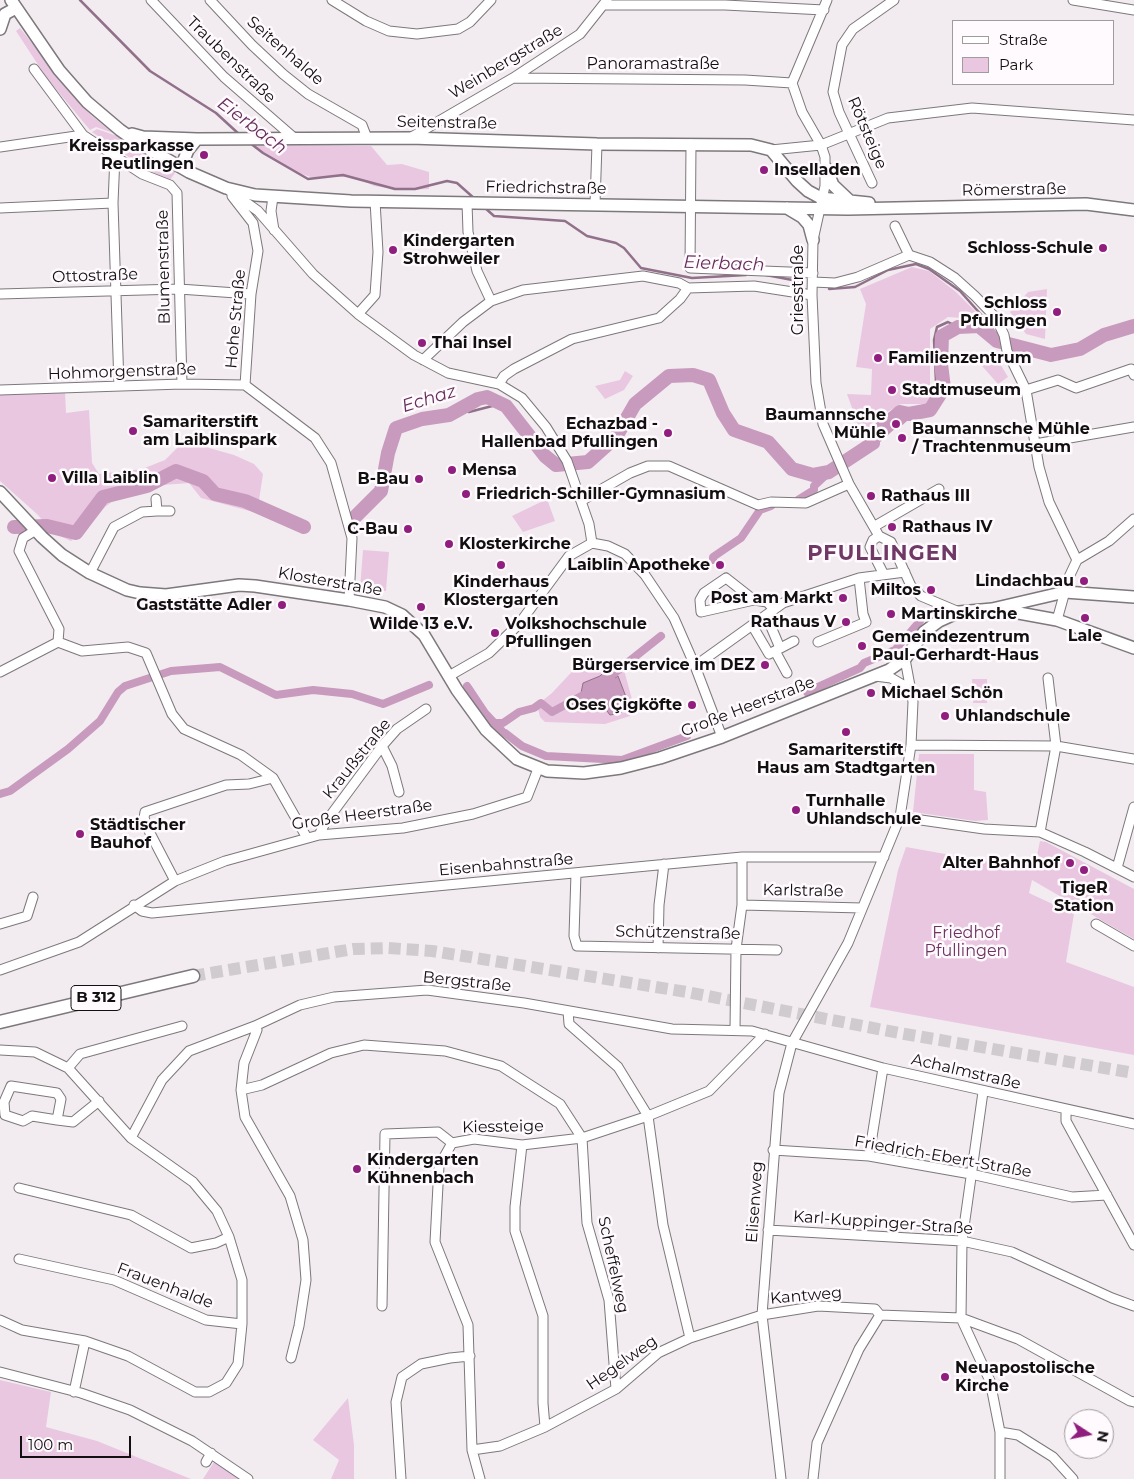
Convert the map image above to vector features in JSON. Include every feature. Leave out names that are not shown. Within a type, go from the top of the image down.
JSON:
[{"type":"main road","points":[[0,29],[5,14],[14,4]]},
{"type":"main road","name":"Friedrichstraße","points":[[14,4],[59,70],[87,102],[123,132],[181,167],[226,188],[273,197],[375,201],[786,207],[820,203]]},
{"type":"main road","name":"Seitenstraße","points":[[123,132],[143,138],[197,140],[293,137],[410,138],[597,144],[751,145],[771,150]]},
{"type":"main road","points":[[181,167],[188,150],[197,140]]},
{"type":"main road","points":[[771,150],[797,181],[820,203]]},
{"type":"main road","points":[[826,168],[833,185],[850,201]]},
{"type":"main road","name":"Römerstraße","points":[[820,203],[850,201],[894,207]]},
{"type":"main road","name":"Römerstraße","points":[[820,203],[894,207],[1086,204],[1134,210]]},
{"type":"main road","points":[[786,207],[805,219],[812,231],[813,240]]},
{"type":"main road","name":"Klosterstraße","points":[[0,492],[39,534],[62,555],[90,573],[140,593],[166,595],[239,586],[349,600],[385,607],[412,622],[436,652],[449,676]]},
{"type":"main road","points":[[904,659],[924,632],[939,621],[959,612],[992,608],[1065,592],[1134,597]]},
{"type":"main road","points":[[992,608],[1057,620],[1134,648]]},
{"type":"main road","name":"Große Heerstraße","points":[[449,676],[486,730],[517,759],[538,769],[584,773],[621,768],[660,758],[722,737],[870,676],[889,670],[904,659]]},
{"type":"main road","name":"B 312","points":[[0,1022],[193,976]]},
{"type":"street","name":"Traubenstraße","points":[[151,0],[224,77],[293,137]]},
{"type":"street","name":"Seitenhalde","points":[[210,0],[252,45],[283,74],[308,94],[357,121],[362,125],[367,138]]},
{"type":"street","points":[[332,0],[366,21],[389,31],[417,34],[458,29],[470,22],[491,0]]},
{"type":"street","points":[[792,83],[827,0]]},
{"type":"street","name":"Rötsteige","points":[[872,183],[849,134],[833,92],[842,45],[854,29],[894,0]]},
{"type":"street","points":[[1073,0],[1134,10]]},
{"type":"street","points":[[606,3],[725,5],[824,10]]},
{"type":"street","name":"Weinbergstraße","points":[[410,138],[513,78],[580,34],[606,3]]},
{"type":"street","name":"Blumenstraße","points":[[34,69],[83,135],[142,174],[170,185],[177,193],[182,384]]},
{"type":"street","name":"Panoramastraße","points":[[513,78],[745,80],[792,83]]},
{"type":"street","name":"Griesstraße","points":[[792,83],[802,112],[821,145],[826,168],[813,240],[816,383],[823,424],[849,484],[875,526],[879,536]]},
{"type":"street","name":"Seitenstraße","points":[[771,150],[821,145],[888,118],[972,108],[1134,120]]},
{"type":"street","points":[[0,147],[83,135]]},
{"type":"street","points":[[595,204],[597,144]]},
{"type":"street","points":[[691,144],[690,268],[813,283]]},
{"type":"street","points":[[115,156],[113,203],[119,386]]},
{"type":"street","points":[[226,188],[258,211],[313,274],[358,314],[423,360],[448,373],[499,384],[522,398],[546,427],[567,461],[581,501],[592,543]]},
{"type":"street","name":"Hohe Straße","points":[[226,188],[253,224],[258,251],[251,294],[245,385],[315,438],[331,463],[350,528],[352,552],[349,600]]},
{"type":"street","points":[[273,197],[271,211],[274,230]]},
{"type":"street","points":[[358,314],[376,295],[378,252],[375,201]]},
{"type":"street","points":[[0,208],[113,203]]},
{"type":"street","points":[[467,203],[468,232],[477,271],[491,301]]},
{"type":"street","points":[[895,226],[909,255]]},
{"type":"street","points":[[423,360],[463,322],[491,301],[523,290],[643,276],[679,282],[688,288],[834,283],[858,277],[909,255],[930,262],[955,278],[996,318],[1004,335],[1007,351],[1026,390],[1039,468],[1049,502],[1077,560]]},
{"type":"street","name":"Ottostraße","points":[[0,294],[179,288],[251,294]]},
{"type":"street","points":[[499,384],[504,376],[514,369],[572,339],[658,318],[680,299],[688,288]]},
{"type":"street","points":[[1026,390],[1058,380],[1076,388],[1131,369],[1134,375]]},
{"type":"street","name":"Hohmorgenstraße","points":[[0,390],[182,384],[245,385]]},
{"type":"street","points":[[1035,444],[1134,427]]},
{"type":"street","points":[[581,501],[633,472],[648,466],[669,466],[758,505],[771,502],[806,503],[849,484]]},
{"type":"street","points":[[875,526],[938,489]]},
{"type":"street","points":[[156,499],[157,511]]},
{"type":"street","points":[[90,573],[114,526],[142,512],[170,511]]},
{"type":"street","points":[[1057,620],[1077,560],[1109,541],[1134,519]]},
{"type":"street","points":[[39,534],[23,538],[19,551],[59,628],[58,642]]},
{"type":"street","points":[[883,573],[870,547],[873,540],[879,536],[891,542],[911,586],[921,596],[959,612]]},
{"type":"street","points":[[449,676],[489,653],[519,624],[569,556],[592,543],[608,546],[624,554],[663,600],[680,631],[722,737]]},
{"type":"street","points":[[695,666],[770,612],[791,600],[859,578],[883,573],[905,572]]},
{"type":"street","points":[[754,600],[726,578],[704,593],[700,600],[701,612],[709,612],[754,600],[767,602],[777,650],[787,673]]},
{"type":"street","points":[[818,642],[866,622],[863,614],[859,578]]},
{"type":"street","points":[[752,625],[769,654],[794,641]]},
{"type":"street","points":[[0,672],[58,642],[82,651],[128,647],[146,653],[172,714],[184,729],[241,755],[273,778],[307,838]]},
{"type":"street","name":"Elisenweg","points":[[781,1479],[762,1315],[778,1093],[792,1043],[848,943],[900,817],[911,745],[913,702],[904,659]]},
{"type":"street","points":[[870,676],[891,678],[903,685],[913,702]]},
{"type":"street","points":[[1040,832],[1056,746],[1048,678]]},
{"type":"street","name":"Kraußstraße","points":[[319,835],[324,823],[382,746],[397,729],[426,708]]},
{"type":"street","points":[[911,745],[1056,746],[1134,759]]},
{"type":"street","points":[[382,746],[392,766],[399,792]]},
{"type":"street","name":"Große Heerstraße","points":[[0,970],[79,942],[134,905],[175,881],[238,856],[319,835],[403,828],[474,814],[527,797],[538,769]]},
{"type":"street","points":[[175,881],[150,833],[144,818],[145,812],[226,785],[249,784],[273,778]]},
{"type":"street","points":[[1117,868],[1134,807]]},
{"type":"street","points":[[900,817],[984,829],[1040,832],[1134,877]]},
{"type":"street","points":[[735,1030],[736,949],[742,905],[742,857]]},
{"type":"street","name":"Eisenbahnstraße","points":[[134,905],[142,911],[152,913],[742,857],[884,857]]},
{"type":"street","points":[[658,948],[659,905],[664,864]]},
{"type":"street","name":"Schützenstraße","points":[[576,873],[574,936],[575,943],[579,947],[777,950]]},
{"type":"street","points":[[0,924],[27,916],[33,897]]},
{"type":"street","name":"Karlstraße","points":[[742,905],[862,908]]},
{"type":"street","points":[[1096,924],[1134,946]]},
{"type":"street","name":"Bergstraße","points":[[131,1138],[162,1080],[188,1051],[255,1026],[300,1006],[334,997],[427,990],[672,1029],[752,1031],[792,1043]]},
{"type":"street","points":[[568,1011],[569,1024],[618,1067],[648,1116],[663,1225],[690,1338]]},
{"type":"street","points":[[68,1068],[80,1054],[182,1026]]},
{"type":"street","points":[[255,1026],[257,1030],[244,1064],[241,1090],[245,1117],[290,1196],[303,1240],[306,1280],[299,1326],[290,1358]]},
{"type":"street","name":"Kiessteige","points":[[382,1306],[385,1134],[438,1132],[452,1143],[474,1139],[522,1145],[582,1138],[648,1116],[709,1091],[765,1034]]},
{"type":"street","name":"Achalmstraße","points":[[792,1043],[883,1068],[983,1092],[1134,1124]]},
{"type":"street","name":"Scheffelweg","points":[[241,1090],[262,1086],[331,1053],[364,1045],[445,1051],[501,1066],[560,1104],[582,1138],[587,1223],[609,1300],[616,1389]]},
{"type":"street","points":[[0,1050],[35,1052],[68,1068],[131,1138],[192,1182],[216,1211],[229,1237],[242,1280],[242,1324],[238,1364],[226,1383],[209,1392],[195,1392],[128,1356],[85,1341],[22,1330],[0,1320]]},
{"type":"street","points":[[869,1156],[883,1068]]},
{"type":"street","points":[[57,1120],[60,1099],[57,1093],[11,1086],[4,1102],[6,1115],[22,1121],[32,1116],[57,1120],[73,1122],[99,1101]]},
{"type":"street","points":[[983,1092],[962,1241],[961,1318],[990,1381],[1000,1432],[1000,1479]]},
{"type":"street","points":[[1066,1110],[1066,1121],[1134,1245]]},
{"type":"street","points":[[452,1143],[439,1166],[435,1242],[468,1326],[472,1450],[480,1479]]},
{"type":"street","points":[[522,1145],[515,1207],[515,1231],[542,1316],[545,1426]]},
{"type":"street","name":"Friedrich-Ebert-Straße","points":[[773,1150],[869,1156],[971,1174],[1072,1197],[1107,1195]]},
{"type":"street","points":[[19,1188],[131,1215],[191,1248],[229,1237]]},
{"type":"street","name":"Karl-Kuppinger-Straße","points":[[768,1230],[962,1241],[1012,1252],[1112,1298],[1134,1306]]},
{"type":"street","name":"Frauenhalde","points":[[19,1259],[114,1280],[206,1320],[242,1324]]},
{"type":"street","name":"Kantweg","points":[[762,1315],[818,1306],[874,1309],[880,1315],[961,1318],[1018,1339],[1134,1402]]},
{"type":"street","name":"Hegelweg","points":[[472,1450],[500,1446],[545,1426],[616,1389],[658,1353],[690,1338],[762,1315]]},
{"type":"street","points":[[813,1479],[817,1443],[859,1349],[880,1315]]},
{"type":"street","points":[[74,1392],[85,1341]]},
{"type":"street","points":[[401,1479],[396,1402],[402,1377],[421,1364],[470,1356]]},
{"type":"street","points":[[0,1372],[74,1392],[130,1410],[176,1431],[248,1479]]},
{"type":"street","points":[[1000,1432],[1018,1435],[1053,1457],[1073,1479]]},
{"type":"street","points":[[206,1462],[211,1453]]},
{"type":"green space","points":[[20,28],[74,96],[92,116],[113,133],[96,127],[90,130],[46,77],[16,31]]},
{"type":"green space","points":[[97,129],[117,136],[177,170],[170,180],[148,170],[92,132]]},
{"type":"green space","points":[[252,145],[371,146],[387,165],[402,164],[429,172],[429,189],[403,190],[374,186],[355,177],[311,177],[295,172]]},
{"type":"green space","points":[[912,267],[929,271],[956,292],[979,315],[975,319],[948,317],[930,329],[930,404],[901,404],[877,418],[862,436],[847,394],[871,395],[872,369],[856,367],[866,304],[860,289]]},
{"type":"green space","points":[[1047,289],[1045,339],[1026,334],[1010,312],[1028,292]]},
{"type":"green space","points":[[996,357],[1008,377],[998,384],[982,366]]},
{"type":"green space","points":[[625,371],[633,376],[624,390],[605,399],[595,386],[620,380]]},
{"type":"green space","points":[[0,390],[65,391],[66,413],[89,410],[92,463],[99,474],[142,469],[165,460],[180,445],[202,446],[234,455],[254,464],[263,474],[257,513],[201,498],[189,483],[163,485],[147,491],[131,492],[117,498],[105,507],[88,528],[71,541],[53,533],[38,515],[0,481]]},
{"type":"green space","points":[[547,499],[555,521],[523,532],[512,516]]},
{"type":"green space","points":[[363,550],[389,552],[386,591],[360,589]]},
{"type":"green space","points":[[596,659],[621,659],[633,703],[630,716],[605,724],[545,722],[540,717],[537,705],[552,693],[580,663]]},
{"type":"green space","points":[[972,679],[987,679],[987,703],[973,703]]},
{"type":"green space","points":[[919,754],[974,754],[974,790],[986,792],[988,820],[975,821],[913,812]]},
{"type":"green space","name":"Friedhof Pfullingen","points":[[1040,841],[1046,842],[1134,889],[1134,939],[1032,880],[1029,893],[1074,914],[1066,962],[1134,987],[1134,1055],[870,1007],[898,870],[906,847],[1034,870]]},
{"type":"green space","points":[[0,1380],[51,1392],[46,1427],[97,1441],[191,1479],[0,1479]]},
{"type":"green space","points":[[348,1398],[354,1445],[354,1479],[331,1479],[339,1460],[313,1440]]},
{"type":"green space","points":[[214,1462],[240,1479],[203,1479]]},
{"type":"shaded area","points":[[606,670],[611,672],[615,678],[618,676],[626,697],[623,705],[627,707],[621,713],[610,715],[604,707],[582,706],[579,703],[583,683],[600,676]]},
{"type":"waterway","name":"Eierbach","points":[[80,0],[150,71],[216,113],[240,135]]},
{"type":"waterway","name":"Eierbach","points":[[250,143],[263,153],[308,179],[343,175],[395,189],[415,189],[447,181],[457,183],[475,199]]},
{"type":"waterway","name":"Eierbach","points":[[484,207],[494,216],[565,221],[587,236],[616,243],[624,248],[641,268],[692,278],[746,275]]},
{"type":"waterway","name":"Eierbach","points":[[829,289],[855,287],[888,270],[916,264],[929,269],[960,291],[992,327],[997,341]]},
{"type":"waterway","name":"Eierbach","points":[[766,275],[803,282]]},
{"type":"waterway","points":[[930,410],[936,382],[934,340],[937,327],[948,322],[958,327]]},
{"type":"waterway","name":"Echaz","points":[[352,520],[381,491],[388,453],[396,428],[422,419],[449,415],[478,399],[487,397],[506,406],[545,456],[556,465],[588,462],[616,437],[635,404],[669,376],[693,375],[709,380],[723,413],[734,430],[768,442],[792,469],[813,475],[829,472],[873,443],[872,436],[900,412],[909,414],[930,410],[944,388],[941,364],[942,336],[958,327],[979,326],[997,341],[1051,355],[1080,349],[1104,335],[1134,326]]},
{"type":"waterway","points":[[462,409],[469,412],[500,404]]},
{"type":"waterway","name":"Echaz","points":[[901,421],[909,414]]},
{"type":"waterway","name":"Echaz","points":[[873,443],[892,426]]},
{"type":"waterway","name":"Echaz","points":[[14,527],[47,526],[76,533],[103,497],[147,486],[176,471],[203,481],[215,494],[245,501],[304,527]]},
{"type":"waterway","points":[[798,500],[814,490],[814,486],[829,472]]},
{"type":"waterway","points":[[713,560],[713,557],[741,538],[760,510],[771,506]]},
{"type":"waterway","points":[[807,692],[860,668],[864,663],[895,650],[920,621]]},
{"type":"waterway","points":[[607,679],[661,636]]},
{"type":"waterway","points":[[0,794],[10,791],[68,749],[100,721],[118,692],[125,686],[171,671],[220,667],[276,695],[313,690],[352,694],[383,704],[429,685]]},
{"type":"waterway","points":[[467,686],[485,713],[502,731]]},
{"type":"waterway","points":[[493,723],[503,723],[519,712],[534,708],[541,703],[552,712],[587,693]]},
{"type":"waterway","points":[[505,733],[522,746],[546,756],[622,760],[687,736]]},
{"type":"tunnel","points":[[193,976],[353,949],[388,948],[432,951],[687,992],[899,1033],[1134,1073]]},
{"type":"place","name":"Kreissparkasse Reutlingen","points":[[204,155]]},
{"type":"place","name":"Inselladen","points":[[764,170]]},
{"type":"place","name":"Schloss-Schule","points":[[1103,248]]},
{"type":"place","name":"Kindergarten Strohweiler","points":[[393,250]]},
{"type":"place","name":"Schloss Pfullingen","points":[[1057,312]]},
{"type":"place","name":"Thai Insel","points":[[422,343]]},
{"type":"place","name":"Familienzentrum","points":[[878,358]]},
{"type":"place","name":"Stadtmuseum","points":[[892,390]]},
{"type":"place","name":"Baumannsche Mühle","points":[[896,424]]},
{"type":"place","name":"Samariterstift am Laiblinspark","points":[[133,431]]},
{"type":"place","name":"Echazbad - Hallenbad Pfullingen","points":[[668,433]]},
{"type":"place","name":"Baumannsche Mühle / Trachtenmuseum","points":[[902,438]]},
{"type":"place","name":"Mensa","points":[[452,470]]},
{"type":"place","name":"Villa Laiblin","points":[[52,478]]},
{"type":"place","name":"B-Bau","points":[[419,479]]},
{"type":"place","name":"Friedrich-Schiller-Gymnasium","points":[[466,494]]},
{"type":"place","name":"Rathaus III","points":[[871,496]]},
{"type":"place","name":"Rathaus IV","points":[[892,527]]},
{"type":"place","name":"C-Bau","points":[[408,529]]},
{"type":"place","name":"Klosterkirche","points":[[449,544]]},
{"type":"place","name":"Kinderhaus Klostergarten","points":[[501,565]]},
{"type":"place","name":"Laiblin Apotheke","points":[[720,565]]},
{"type":"place","name":"Lindachbau","points":[[1084,581]]},
{"type":"place","name":"Miltos","points":[[931,590]]},
{"type":"place","name":"Post am Markt","points":[[843,598]]},
{"type":"place","name":"Gaststätte Adler","points":[[282,605]]},
{"type":"place","name":"Wilde 13 e.V.","points":[[421,607]]},
{"type":"place","name":"Martinskirche","points":[[891,614]]},
{"type":"place","name":"Lale","points":[[1085,618]]},
{"type":"place","name":"Rathaus V","points":[[846,622]]},
{"type":"place","name":"Volkshochschule Pfullingen","points":[[495,633]]},
{"type":"place","name":"Gemeindezentrum Paul-Gerhardt-Haus","points":[[862,646]]},
{"type":"place","name":"Bürgerservice im DEZ","points":[[765,665]]},
{"type":"place","name":"Michael Schön","points":[[871,693]]},
{"type":"place","name":"Oses Çigköfte","points":[[692,705]]},
{"type":"place","name":"Uhlandschule","points":[[945,716]]},
{"type":"place","name":"Samariterstift Haus am Stadtgarten","points":[[846,732]]},
{"type":"place","name":"Turnhalle Uhlandschule","points":[[796,810]]},
{"type":"place","name":"Städtischer Bauhof","points":[[80,834]]},
{"type":"place","name":"Alter Bahnhof","points":[[1070,863]]},
{"type":"place","name":"TigeR Station","points":[[1084,870]]},
{"type":"place","name":"Kindergarten Kühnenbach","points":[[357,1169]]},
{"type":"place","name":"Neuapostolische Kirche","points":[[945,1377]]},
{"type":"district","name":"PFULLINGEN","points":[[883,554]]}]
